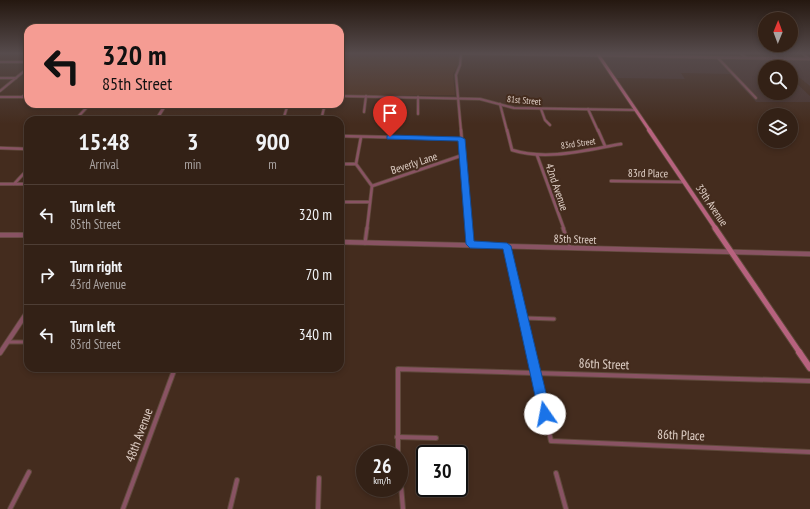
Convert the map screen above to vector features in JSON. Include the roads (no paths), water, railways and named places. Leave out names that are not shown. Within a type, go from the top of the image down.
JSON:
[{"type":"main road","name":"39th Avenue","points":[[612,77],[810,368]]},
{"type":"street","points":[[456,77],[470,244]]},
{"type":"street","points":[[735,77],[756,98]]},
{"type":"street","points":[[0,78],[16,78]]},
{"type":"street","points":[[0,91],[16,78]]},
{"type":"street","name":"81st Street","points":[[344,96],[480,99],[514,108],[635,110]]},
{"type":"street","points":[[364,112],[366,96]]},
{"type":"street","points":[[0,97],[22,97]]},
{"type":"street","points":[[418,97],[418,114]]},
{"type":"street","name":"42nd Avenue","points":[[500,104],[512,150],[520,153],[537,155],[570,248]]},
{"type":"street","points":[[78,116],[86,108]]},
{"type":"street","points":[[541,109],[545,120],[550,125]]},
{"type":"street","points":[[588,109],[605,146]]},
{"type":"street","points":[[344,136],[461,139]]},
{"type":"street","points":[[361,137],[356,164],[372,186],[365,243]]},
{"type":"street","name":"83rd Street","points":[[537,155],[621,144]]},
{"type":"street","points":[[0,148],[24,149]]},
{"type":"street","name":"Beverly Lane","points":[[372,186],[462,155]]},
{"type":"street","points":[[344,164],[356,164]]},
{"type":"street","points":[[14,184],[24,173]]},
{"type":"street","name":"83rd Place","points":[[611,181],[684,182]]},
{"type":"street","points":[[0,184],[24,184]]},
{"type":"street","points":[[344,202],[370,202]]},
{"type":"street","points":[[0,235],[24,235]]},
{"type":"street","name":"85th Street","points":[[344,242],[470,244],[810,254]]},
{"type":"street","points":[[507,246],[537,372]]},
{"type":"street","points":[[0,353],[24,317]]},
{"type":"street","points":[[524,318],[554,319]]},
{"type":"street","points":[[7,342],[24,342]]},
{"type":"street","name":"86th Street","points":[[397,437],[398,369],[810,381]]},
{"type":"street","name":"48th Avenue","points":[[123,509],[174,372]]},
{"type":"street","name":"86th Place","points":[[537,372],[551,441],[810,452]]},
{"type":"street","points":[[397,445],[397,437],[436,438]]},
{"type":"street","points":[[10,509],[29,472]]},
{"type":"street","points":[[556,473],[566,509]]},
{"type":"street","points":[[318,509],[319,478]]},
{"type":"street","points":[[230,509],[237,480]]},
{"type":"street","points":[[402,497],[403,509]]}]
